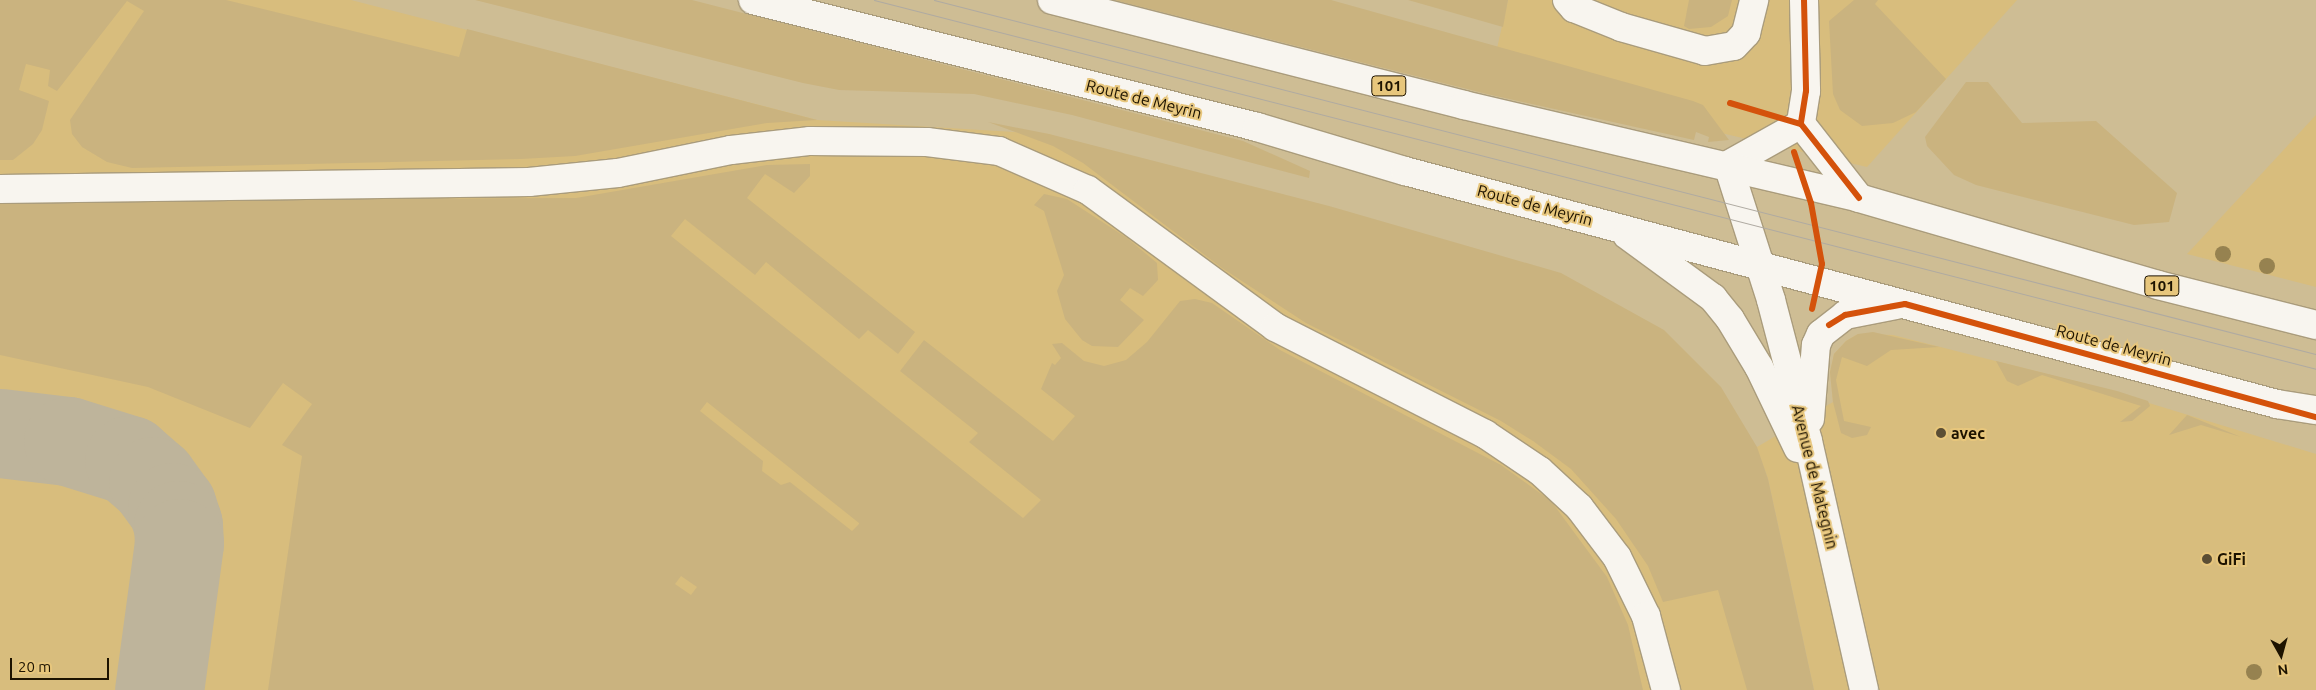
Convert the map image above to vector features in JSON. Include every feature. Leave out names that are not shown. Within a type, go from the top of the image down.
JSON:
[{"type":"main road","name":"Route de Meyrin","points":[[753,0],[1257,127],[1405,172],[1761,265],[2277,404],[2316,410]]},
{"type":"main road","name":"101","points":[[1052,0],[1464,105],[1728,165],[1859,198],[2158,285],[2316,325]]},
{"type":"main road","points":[[1567,0],[1574,8],[1621,27],[1706,51],[1734,46],[1746,33],[1754,0]]},
{"type":"main road","points":[[1804,0],[1806,91],[1801,124],[1859,198]]},
{"type":"main road","points":[[1728,165],[1801,124]]},
{"type":"main road","points":[[0,189],[529,182],[618,173],[731,150],[810,141],[927,142],[999,151],[1088,190],[1276,327],[1485,434],[1540,471],[1579,507],[1617,557],[1646,616],[1666,690]]},
{"type":"main road","name":"Avenue de Mategnin","points":[[1728,165],[1761,265],[1808,441],[1864,690]]},
{"type":"main road","points":[[1616,227],[1713,298],[1730,319],[1752,354],[1819,486]]},
{"type":"main road","points":[[1808,441],[1816,346],[1821,334],[1845,315],[1905,304]]},
{"type":"main road","points":[[2277,404],[2316,429]]},
{"type":"shaded area","points":[[0,0],[351,0],[817,120],[1049,134],[1662,343],[1757,447],[1833,402],[1830,372],[1834,354],[1846,341],[1858,334],[1893,335],[2090,385],[2316,454],[2316,690],[1814,690],[1768,479],[1759,454],[1813,690],[0,690]]},
{"type":"shaded area","points":[[0,0],[226,0],[459,57],[467,29],[817,120],[767,123],[575,156],[521,159],[132,168],[107,162],[82,147],[72,134],[70,120],[144,11],[127,1],[57,91],[48,86],[50,70],[26,64],[19,90],[49,101],[42,130],[33,144],[13,160],[0,160]]},
{"type":"shaded area","points":[[475,0],[692,0],[1243,141],[1310,171],[1309,178],[1072,115],[974,94],[839,90],[803,83]]},
{"type":"shaded area","points":[[1114,0],[1331,0],[1693,101],[1703,105],[1729,140],[1708,142],[1709,137],[1696,132],[1694,140],[1487,94]]},
{"type":"shaded area","points":[[1408,0],[1508,0],[1503,27]]},
{"type":"shaded area","points":[[1508,0],[2017,0],[1867,167],[1490,79]]},
{"type":"shaded area","points":[[1689,0],[1732,0],[1728,16],[1711,27],[1689,29],[1684,26]]},
{"type":"shaded area","points":[[1854,0],[1878,0],[1875,4],[1946,79],[1916,112],[1893,123],[1862,126],[1840,110],[1833,94],[1829,21]]},
{"type":"shaded area","points":[[1966,82],[1988,82],[2022,123],[2096,121],[2177,193],[2169,222],[2134,225],[1976,185],[1954,175],[1927,146],[1925,137]]},
{"type":"shaded area","points":[[2316,115],[2316,287],[2187,254]]},
{"type":"shaded area","points":[[988,122],[1049,134],[1329,206],[1561,273],[1664,330],[1721,387],[1757,447],[1768,479],[1814,690],[1747,690],[1718,590],[1663,602],[1648,566],[1616,519],[1571,469],[1533,441],[1501,421],[1306,323],[1222,268],[1083,163],[1053,146]]},
{"type":"shaded area","points":[[810,164],[810,176],[794,193],[765,174],[747,198],[915,332],[898,354],[868,330],[859,339],[766,262],[755,275],[685,219],[671,236],[1023,518],[1041,500],[969,442],[978,433],[900,371],[924,340],[1053,441],[1075,416],[1041,389],[1052,363],[1055,365],[1061,358],[1052,344],[1062,343],[1084,361],[1104,366],[1126,360],[1147,342],[1180,301],[1195,299],[1212,303],[1280,350],[1501,465],[1551,501],[1607,577],[1628,625],[1643,690],[268,690],[302,456],[282,445],[312,404],[283,383],[250,428],[148,387],[0,355],[0,201],[576,198],[767,165]],"holes":[[[707,402],[859,523],[859,524],[852,531],[790,482],[781,485],[762,471],[763,461],[700,411]],[[681,576],[697,587],[691,595],[675,584]]]},
{"type":"shaded area","points":[[1044,194],[1067,199],[1127,238],[1157,263],[1158,280],[1143,296],[1130,288],[1120,300],[1144,320],[1118,347],[1092,346],[1082,340],[1065,319],[1057,291],[1064,275],[1044,211],[1034,205]]},
{"type":"shaded area","points":[[1873,332],[1939,347],[1891,350],[1867,366],[1842,357],[1836,380],[1844,421],[1871,427],[1867,435],[1852,438],[1841,433],[1833,402],[1830,372],[1834,354],[1846,341],[1858,334]]},
{"type":"shaded area","points":[[1996,361],[2117,391],[2148,401],[2150,406],[2132,421],[2120,422],[2141,406],[2042,375],[2018,386],[2007,381]]},
{"type":"shaded area","points":[[2187,415],[2241,437],[2201,425],[2169,435]]},
{"type":"taxiway","points":[[0,433],[68,441],[129,460],[153,481],[172,507],[178,525],[179,543],[159,690]]},
{"type":"tram line","points":[[874,0],[2316,369]]},
{"type":"tram line","points":[[934,0],[2316,354]]},
{"type":"cycle path","points":[[1804,0],[1806,91],[1801,124],[1859,198]]},
{"type":"cycle path","points":[[1730,103],[1801,124]]},
{"type":"cycle path","points":[[1794,152],[1811,203],[1822,264],[1812,309]]},
{"type":"cycle path","points":[[1829,325],[1845,315],[1905,304],[2316,417]]},
{"type":"place","name":"avec","points":[[1941,433]]},
{"type":"place","name":"GiFi","points":[[2207,559]]}]
